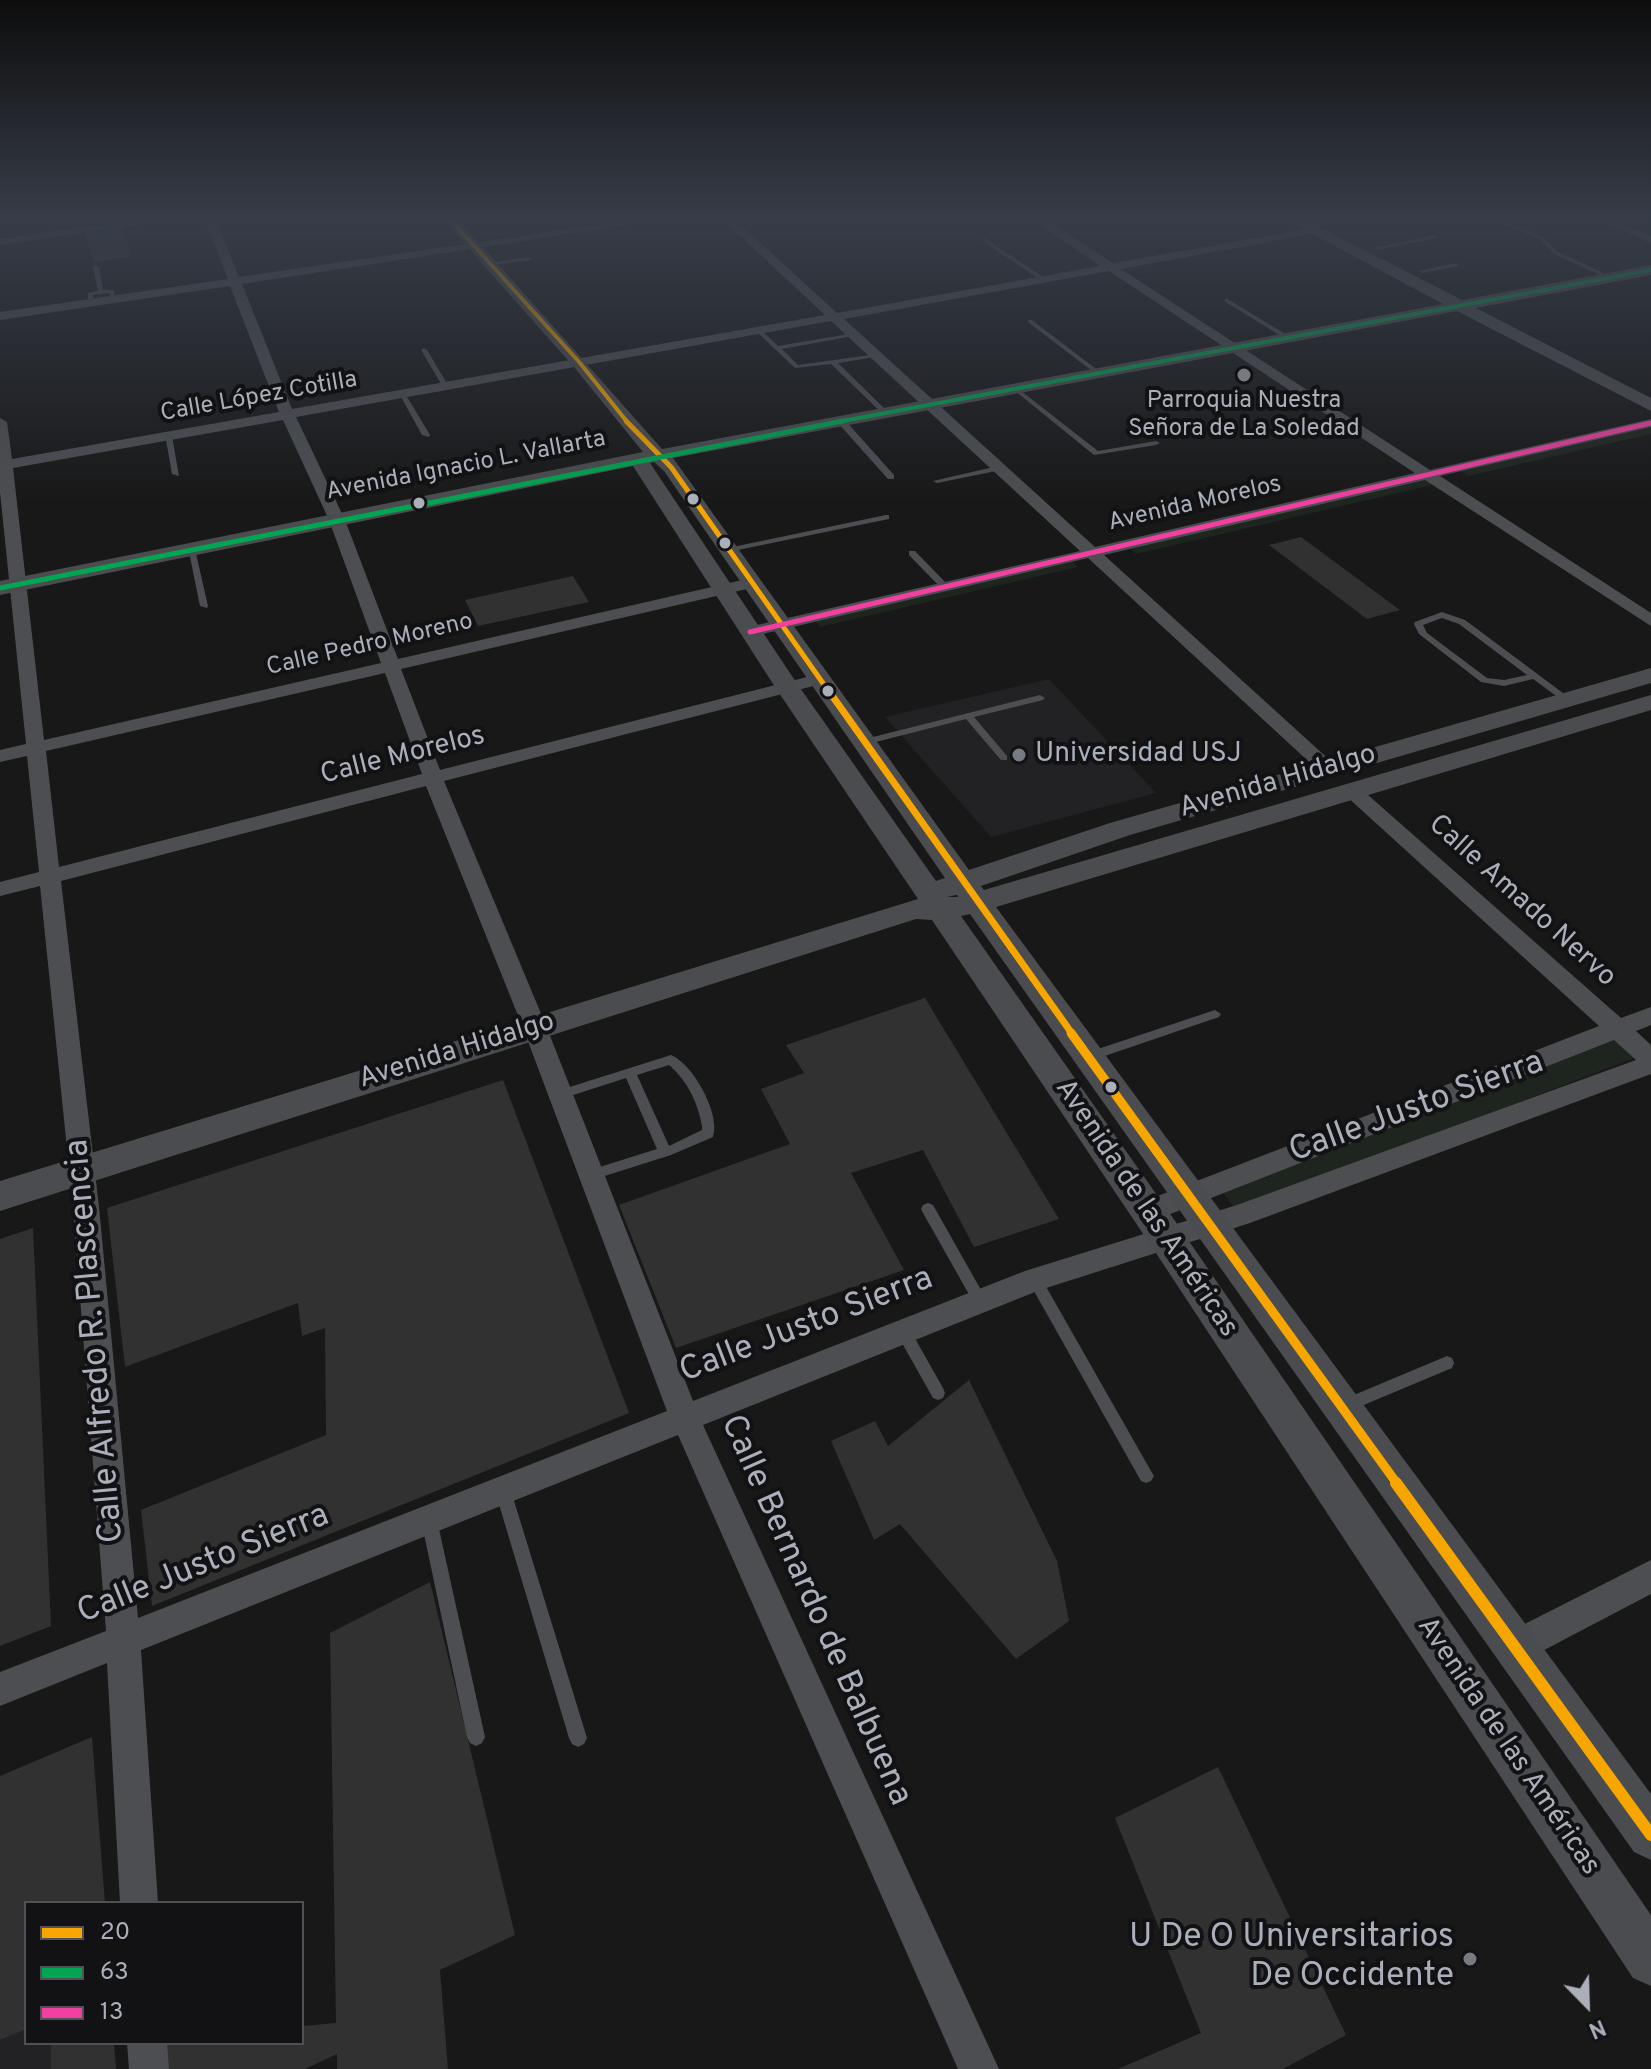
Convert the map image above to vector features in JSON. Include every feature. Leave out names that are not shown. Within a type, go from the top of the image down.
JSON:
[{"type":"main road","name":"Avenida de las Américas","points":[[536,314],[580,363],[640,450],[722,590],[787,687],[946,899],[1156,1226],[1651,1960]]},
{"type":"main road","name":"Avenida Ignacio L. Vallarta","points":[[9,586],[337,520],[640,450],[661,455],[1419,314]]},
{"type":"main road","points":[[1474,314],[1651,405]]},
{"type":"main road","points":[[1504,314],[1651,388]]},
{"type":"main road","name":"Avenida de las Américas","points":[[661,455],[864,742],[946,899],[1090,1056],[1651,1835]]},
{"type":"main road","name":"Avenida Hidalgo","points":[[946,899],[1120,829],[1651,675]]},
{"type":"main road","name":"Avenida Hidalgo","points":[[0,1196],[946,899],[1352,791],[1651,702]]},
{"type":"street","name":"Calle Bernardo de Balbuena","points":[[247,314],[288,415],[337,520],[433,778],[561,1094],[684,1416],[979,2069]]},
{"type":"street","points":[[830,314],[1327,768]]},
{"type":"street","name":"Calle López Cotilla","points":[[2,465],[860,314]]},
{"type":"street","points":[[1180,314],[1651,621]]},
{"type":"street","name":"Calle Alfredo R. Plascencia","points":[[0,422],[9,586],[38,748],[82,1170],[123,1638],[139,1901]]},
{"type":"street","name":"Avenida Morelos","points":[[755,639],[1651,423]]},
{"type":"street","name":"Avenida Morelos","points":[[785,632],[945,587],[1097,559],[1443,486],[1651,438]]},
{"type":"street","name":"Calle Pedro Moreno","points":[[0,756],[751,583]]},
{"type":"street","name":"Calle Morelos","points":[[0,889],[819,679]]},
{"type":"street","name":"Calle Amado Nervo","points":[[1352,791],[1651,1061]]},
{"type":"street","name":"Calle Justo Sierra","points":[[1202,1210],[1651,1016]]},
{"type":"street","name":"Calle Justo Sierra","points":[[0,1689],[428,1517],[1035,1280],[1156,1226],[1651,1061]]},
{"type":"street","points":[[1517,1646],[1651,1576]]},
{"type":"street","points":[[147,2045],[149,2069]]},
{"type":"lane","points":[[1248,314],[1288,338]]},
{"type":"lane","points":[[1030,321],[1098,373]]},
{"type":"lane","points":[[760,332],[797,367],[875,355]]},
{"type":"lane","points":[[777,348],[853,334]]},
{"type":"lane","points":[[424,350],[446,387]]},
{"type":"lane","points":[[833,362],[885,413]]},
{"type":"lane","points":[[1016,389],[1097,453],[1156,443]]},
{"type":"lane","points":[[403,395],[426,435]]},
{"type":"lane","points":[[841,421],[891,477]]},
{"type":"lane","points":[[168,436],[176,474]]},
{"type":"lane","points":[[937,481],[998,468]]},
{"type":"lane","points":[[728,550],[886,517]]},
{"type":"lane","points":[[191,549],[204,606]]},
{"type":"lane","points":[[912,553],[945,587]]},
{"type":"lane","points":[[1534,676],[1504,683],[1484,680],[1423,634],[1418,624],[1442,615],[1452,617],[1566,699]]},
{"type":"lane","points":[[864,742],[1040,698]]},
{"type":"lane","points":[[968,716],[1004,758]]},
{"type":"lane","points":[[1090,1056],[1215,1014]]},
{"type":"lane","points":[[561,1094],[664,1061],[677,1062],[711,1121],[708,1133],[703,1136],[592,1175]]},
{"type":"lane","points":[[630,1072],[664,1150]]},
{"type":"lane","points":[[928,1209],[980,1301]]},
{"type":"lane","points":[[1035,1280],[1146,1476]]},
{"type":"lane","points":[[903,1331],[938,1393]]},
{"type":"lane","points":[[1344,1406],[1447,1363]]},
{"type":"lane","points":[[502,1488],[578,1738]]},
{"type":"lane","points":[[428,1517],[476,1737]]},
{"type":"shaded area","points":[[1651,427],[1651,434],[1468,476],[1459,470]]},
{"type":"shaded area","points":[[1424,480],[1432,485],[1136,554],[1130,548]]},
{"type":"shaded area","points":[[1072,561],[1078,567],[820,627],[815,620]]},
{"type":"shaded area","name":"Universidad USJ","points":[[1049,679],[1156,793],[991,837],[885,717]]},
{"type":"shaded area","points":[[1611,1037],[1634,1058],[1237,1211],[1221,1190]]},
{"type":"shaded area","points":[[24,1994],[24,2045],[114,2045],[116,2069],[0,2069],[0,2005]]},
{"type":"building","points":[[1301,537],[1400,610],[1367,619],[1269,545]]},
{"type":"building","points":[[573,576],[589,602],[478,626],[465,600]]},
{"type":"building","points":[[925,998],[1059,1219],[974,1247],[923,1150],[851,1173],[904,1270],[676,1348],[619,1205],[790,1144],[761,1089],[804,1073],[786,1045]]},
{"type":"building","points":[[503,1080],[629,1413],[152,1606],[141,1510],[326,1435],[325,1328],[302,1336],[298,1303],[125,1367],[107,1208]]},
{"type":"building","points":[[33,1228],[51,1626],[0,1646],[0,1239]]},
{"type":"building","points":[[969,1380],[1057,1561],[1069,1621],[1016,1659],[900,1524],[874,1540],[831,1441],[875,1421],[888,1446]]},
{"type":"building","points":[[430,1582],[515,1935],[440,1970],[448,2069],[337,2069],[337,2054],[305,2069],[163,2069],[161,2045],[304,2045],[304,2026],[336,2023],[330,1633]]},
{"type":"building","points":[[92,1737],[105,1901],[24,1901],[24,2030],[0,2040],[0,1776]]},
{"type":"building","points":[[1218,1767],[1346,2035],[1283,2069],[1118,2069],[1201,2033],[1115,1818]]},
{"type":"building","points":[[51,2045],[114,2045],[116,2069],[51,2069]]},
{"type":"transit line","name":"20","points":[[535,314],[580,363],[642,441],[671,467],[986,915],[1651,1835]]},
{"type":"transit line","name":"63","points":[[0,588],[638,459],[1418,314]]},
{"type":"transit line","name":"13","points":[[750,632],[1651,423]]},
{"type":"place","name":"Parroquia Nuestra Señora de La Soledad","points":[[1244,375]]},
{"type":"place","name":"Universidad USJ","points":[[1019,755]]},
{"type":"place","name":"U De O Universitarios De Occidente","points":[[1470,1959]]}]
